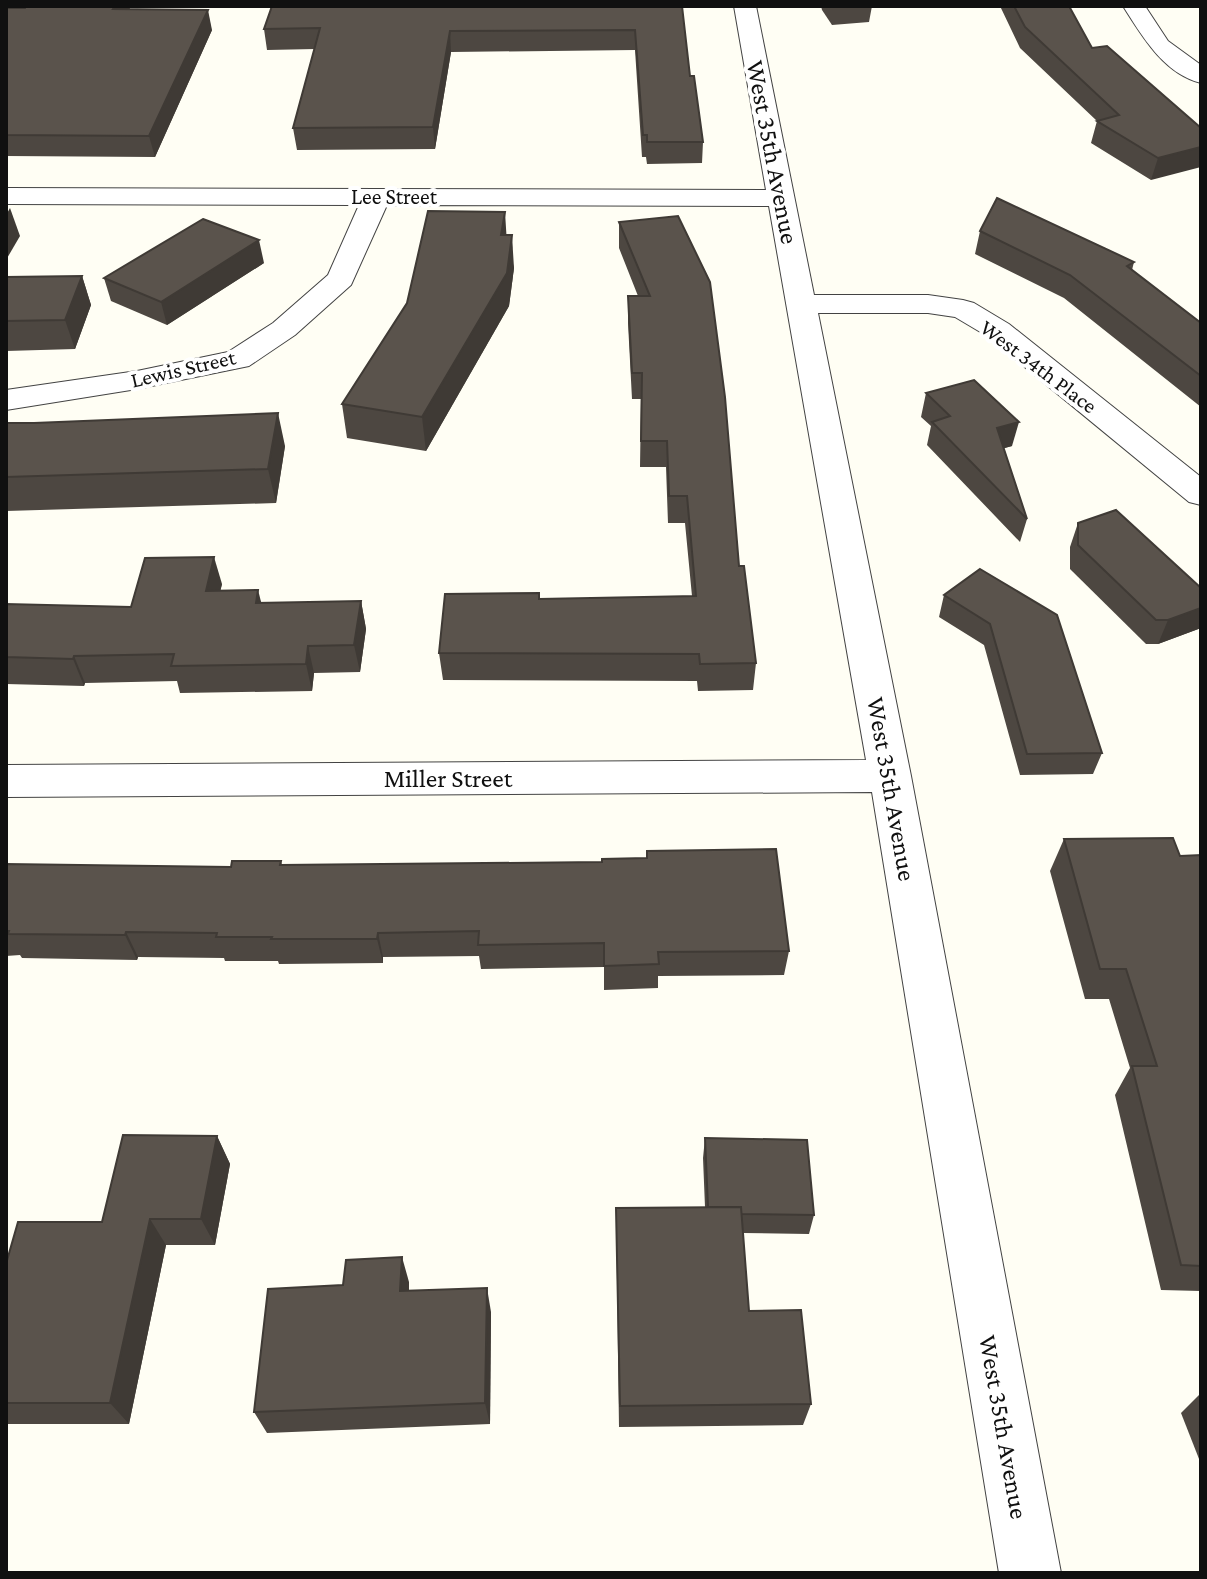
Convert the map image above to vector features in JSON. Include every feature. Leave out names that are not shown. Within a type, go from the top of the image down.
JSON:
[{"type":"street","name":"West 35th Avenue","points":[[745,6],[890,776],[1030,1573]]},
{"type":"street","points":[[1134,6],[1160,46],[1201,76]]},
{"type":"street","points":[[1160,46],[1201,46]]},
{"type":"street","name":"Lee Street","points":[[6,196],[782,198]]},
{"type":"street","name":"Lewis Street","points":[[6,400],[137,380],[238,359],[284,329],[341,279],[377,196]]},
{"type":"street","name":"West 34th Place","points":[[803,304],[928,304],[963,309],[998,330],[1201,494]]},
{"type":"street","name":"Miller Street","points":[[6,781],[890,776]]},
{"type":"building","points":[[272,6],[682,6],[690,76],[694,76],[703,142],[647,142],[647,135],[643,135],[635,30],[450,31],[433,127],[293,128],[320,28],[264,29]]},
{"type":"building","points":[[1014,6],[1069,6],[1092,48],[1107,46],[1201,128],[1201,147],[1158,158],[1097,121],[1119,115],[1025,27]]},
{"type":"building","points":[[6,8],[208,10],[149,136],[6,135]]},
{"type":"building","points":[[997,198],[1134,262],[1127,266],[1201,323],[1201,376],[1070,275],[980,231]]},
{"type":"building","points":[[428,211],[505,212],[501,235],[512,235],[507,273],[422,417],[342,404],[407,303]]},
{"type":"building","points":[[678,216],[710,282],[725,397],[739,566],[744,566],[756,663],[700,664],[699,654],[439,653],[445,594],[539,593],[539,599],[696,596],[687,496],[669,496],[667,441],[641,441],[642,373],[632,373],[628,296],[650,296],[619,222]]},
{"type":"building","points":[[203,219],[259,240],[161,302],[104,278]]},
{"type":"building","points":[[82,276],[65,320],[6,321],[6,277]]},
{"type":"building","points":[[974,380],[1019,422],[997,428],[1027,519],[932,422],[950,416],[926,393]]},
{"type":"building","points":[[278,413],[268,469],[6,477],[6,423]]},
{"type":"building","points":[[1116,510],[1201,588],[1201,608],[1168,620],[1156,620],[1078,545],[1078,523]]},
{"type":"building","points":[[214,557],[206,591],[258,590],[256,603],[361,601],[354,645],[308,646],[306,664],[171,666],[174,654],[74,656],[73,659],[6,657],[6,604],[131,607],[145,558]]},
{"type":"building","points":[[980,569],[1057,615],[1102,753],[1027,754],[990,624],[944,595]]},
{"type":"building","points":[[1173,838],[1180,856],[1201,855],[1201,1266],[1181,1265],[1132,1066],[1157,1066],[1126,969],[1100,969],[1064,839]]},
{"type":"building","points":[[776,849],[789,951],[658,952],[659,964],[604,966],[604,943],[478,945],[479,931],[378,933],[377,939],[271,939],[216,937],[217,933],[8,934],[9,931],[6,931],[6,864],[231,867],[232,861],[281,861],[280,865],[602,862],[602,859],[647,858],[647,851]]},
{"type":"building","points":[[123,1135],[217,1136],[201,1219],[150,1219],[110,1403],[6,1403],[6,1264],[18,1222],[102,1222]]},
{"type":"building","points":[[705,1138],[807,1140],[814,1215],[741,1214],[741,1207],[708,1207]]},
{"type":"building","points":[[741,1207],[749,1311],[801,1310],[811,1404],[620,1406],[616,1208]]},
{"type":"building","points":[[402,1257],[400,1291],[487,1288],[485,1403],[254,1412],[268,1289],[343,1285],[346,1260]]}]
